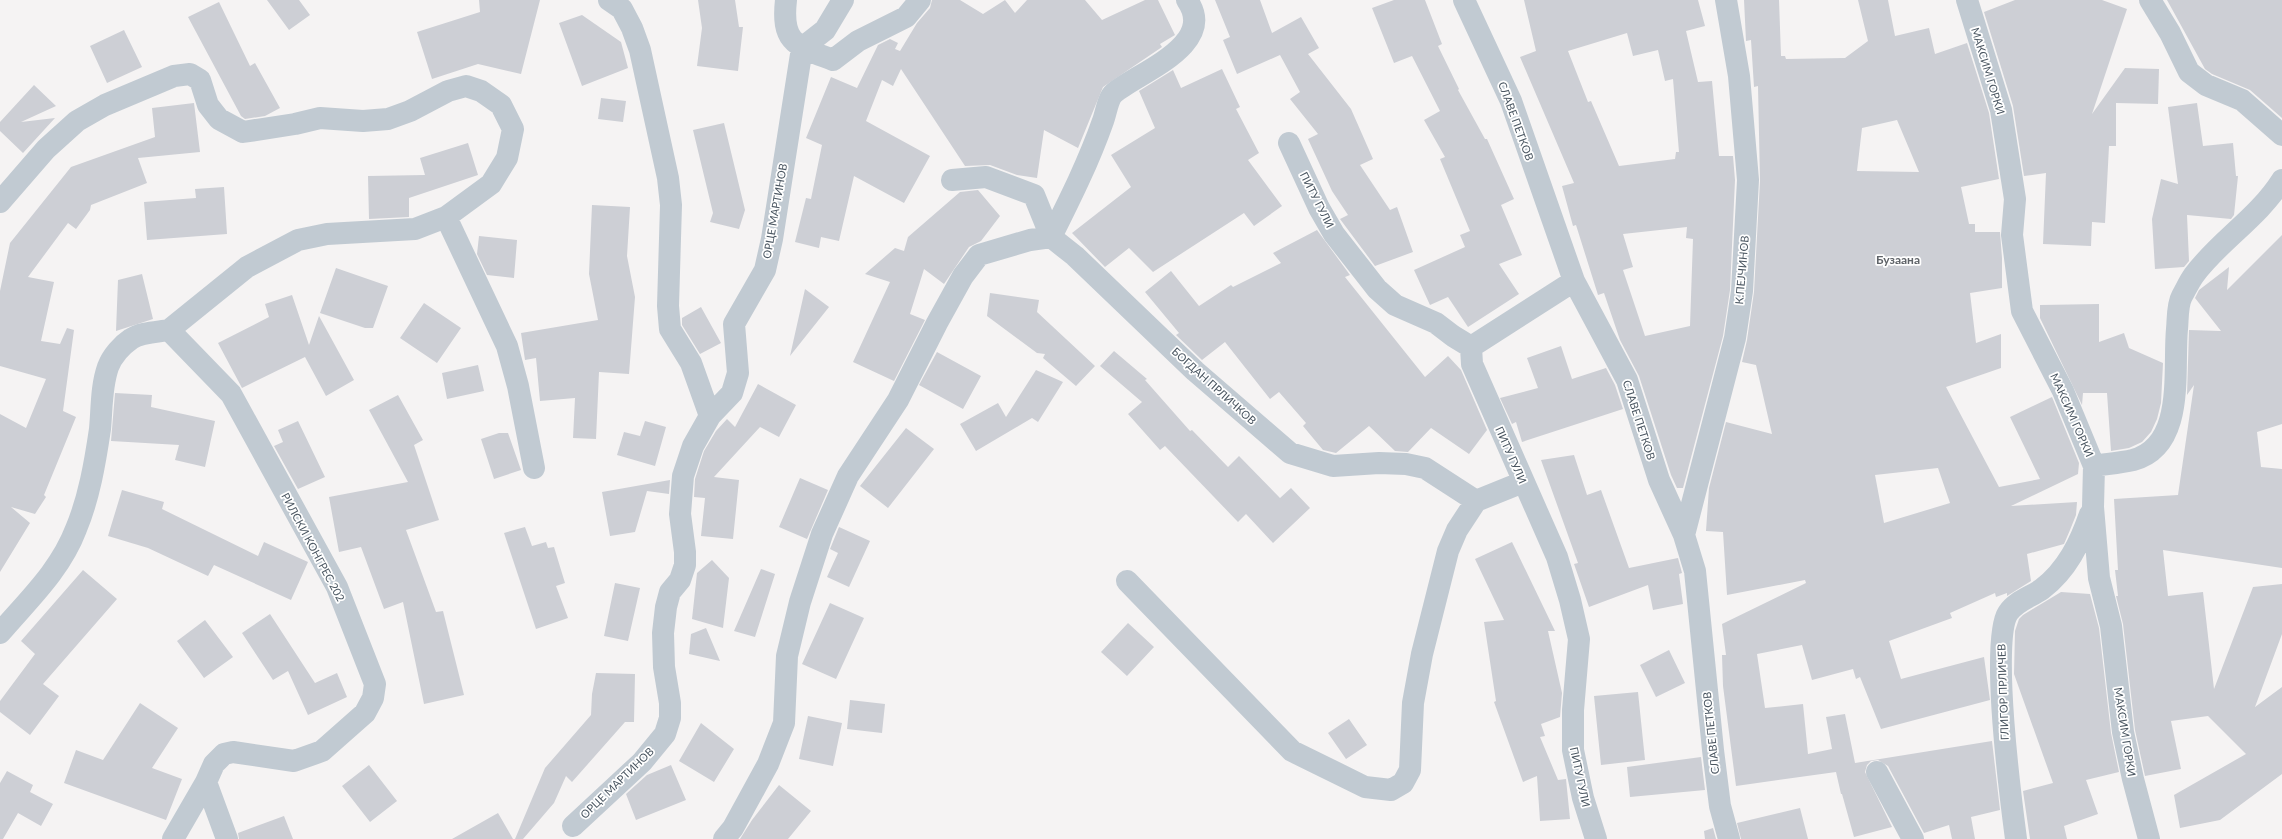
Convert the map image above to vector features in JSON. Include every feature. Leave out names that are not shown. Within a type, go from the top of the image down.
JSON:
[{"type":"street","points":[[609,0],[622,9],[632,28],[640,50],[668,178],[671,226],[668,306],[670,329],[691,363],[710,416]]},
{"type":"street","points":[[786,0],[784,15],[789,38],[802,48],[833,60],[858,41],[906,17],[920,0]]},
{"type":"street","points":[[802,48],[825,30],[843,0]]},
{"type":"street","points":[[1051,238],[1092,152],[1113,94],[1166,61],[1183,45],[1192,32],[1194,20],[1187,0]]},
{"type":"street","name":"СЛАВЕ ПЕТКОВ","points":[[1464,0],[1511,102],[1574,281],[1627,380],[1659,480],[1684,535],[1695,571],[1715,771],[1720,806],[1728,839]]},
{"type":"street","name":"К.ПЕЈЧИНОВ","points":[[1684,535],[1735,338],[1742,291],[1748,180],[1739,76],[1726,0]]},
{"type":"street","name":"МАКСИМ ГОРКИ","points":[[1967,0],[2001,110],[2015,199],[2012,235],[2022,310],[2063,391],[2094,466],[2092,507],[2099,578],[2111,626],[2123,732],[2133,779],[2150,839]]},
{"type":"street","points":[[2150,0],[2170,33],[2188,72],[2206,85],[2242,100],[2282,135]]},
{"type":"street","name":"ОРЦЕ МАРТИНОВ","points":[[573,826],[642,762],[665,734],[667,729],[670,718],[670,704],[664,666],[663,633],[666,607],[670,592],[680,580],[685,565],[686,552],[680,514],[680,493],[688,459],[710,416],[732,393],[738,373],[734,324],[765,270],[772,239],[802,48]]},
{"type":"street","points":[[0,202],[46,149],[77,121],[105,105],[174,76],[190,74],[200,80],[208,105],[219,119],[243,132],[295,124],[320,118],[339,118],[363,121],[388,119],[410,111],[448,91],[466,86],[482,91],[502,105],[513,129],[507,158],[491,184],[446,218],[415,229],[327,234],[298,240],[246,267],[169,330],[132,338],[120,348],[109,365],[103,388],[100,429],[92,473],[77,528],[65,553],[39,590],[0,634]]},
{"type":"street","name":"ПИТУ ГУЛИ","points":[[1288,143],[1319,208],[1334,234],[1377,288],[1395,305],[1436,323],[1453,336],[1471,346],[1472,364],[1556,557],[1570,600],[1579,639],[1573,710],[1573,750],[1596,839]]},
{"type":"street","points":[[952,180],[986,177],[1034,195],[1051,238]]},
{"type":"street","points":[[2094,466],[2134,460],[2154,448],[2163,435],[2169,424],[2176,393],[2176,342],[2180,299],[2194,275],[2257,212],[2282,180]]},
{"type":"street","points":[[446,218],[507,346],[518,386],[534,468]]},
{"type":"street","points":[[724,839],[733,828],[768,764],[784,723],[787,656],[800,602],[822,534],[848,476],[898,400],[936,323],[963,276],[979,255],[1030,240],[1051,238]]},
{"type":"street","name":"БОГДАН ПРЛИЧКОВ","points":[[1051,238],[1075,256],[1195,371],[1290,453],[1332,466],[1379,463],[1406,464],[1425,468],[1476,501]]},
{"type":"street","points":[[1471,346],[1574,281]]},
{"type":"street","name":"РИЛСКИ КОНГРЕС 202","points":[[169,330],[231,394],[337,587],[375,684],[373,698],[365,713],[322,751],[294,761],[264,758],[233,752],[224,754],[214,764],[206,782],[173,839]]},
{"type":"street","points":[[1128,581],[1292,752],[1365,787],[1391,790],[1403,783],[1410,770],[1413,703],[1422,654],[1448,551],[1458,530],[1476,501],[1523,482]]},
{"type":"street","name":"ГЛИГОР ПРЛИЧЕВ","points":[[2016,839],[2006,750],[2000,655],[2004,623],[2010,610],[2041,590],[2067,563],[2080,544],[2092,507]]},
{"type":"street","points":[[1877,772],[1913,839]]},
{"type":"street","points":[[206,782],[227,839]]},
{"type":"building","points":[[267,0],[299,0],[310,15],[289,30]]},
{"type":"building","points":[[479,0],[540,0],[521,74],[478,64],[432,79],[417,32],[480,12]]},
{"type":"building","points":[[698,0],[735,0],[739,27],[743,27],[738,71],[697,66],[702,28]]},
{"type":"building","points":[[932,0],[960,0],[983,14],[1005,0],[1015,13],[1027,0],[1085,0],[1102,20],[1145,0],[1158,0],[1175,35],[1160,44],[1162,47],[1103,87],[1078,148],[1044,130],[1037,178],[1017,175],[990,165],[965,166],[901,69],[893,86],[882,80],[866,121],[930,156],[904,203],[854,176],[839,241],[821,237],[819,248],[795,242],[806,198],[811,199],[822,145],[806,138],[831,77],[857,88],[878,45],[890,39],[898,43],[895,49],[900,51],[917,23],[930,8]]},
{"type":"building","points":[[1215,0],[1260,0],[1272,33],[1301,17],[1319,48],[1308,54],[1351,109],[1373,159],[1360,165],[1390,210],[1397,207],[1413,252],[1375,266],[1340,219],[1348,215],[1332,191],[1308,139],[1318,134],[1290,99],[1300,92],[1280,55],[1237,74],[1223,40],[1230,37]]},
{"type":"building","points":[[1394,0],[1425,0],[1442,44],[1438,46],[1459,89],[1458,90],[1485,139],[1487,139],[1514,199],[1501,205],[1522,255],[1499,264],[1519,294],[1468,327],[1448,297],[1430,305],[1414,270],[1465,247],[1460,235],[1470,231],[1440,159],[1445,157],[1424,120],[1440,111],[1412,56],[1394,63],[1372,8]]},
{"type":"building","points":[[1524,0],[1698,0],[1705,26],[1686,31],[1698,82],[1712,81],[1719,156],[1733,156],[1735,180],[1730,290],[1723,336],[1683,488],[1677,488],[1671,475],[1639,376],[1620,340],[1604,293],[1598,295],[1576,225],[1573,226],[1562,186],[1574,183],[1520,57],[1536,51]],"holes":[[[1627,33],[1633,56],[1658,50],[1665,81],[1673,79],[1679,152],[1676,152],[1675,159],[1619,166],[1591,101],[1588,102],[1568,51]],[[1687,227],[1686,238],[1693,239],[1690,326],[1645,336],[1623,270],[1633,267],[1623,234]]]},
{"type":"building","points":[[1744,0],[1779,0],[1781,56],[1785,56],[1786,59],[1845,58],[1868,41],[1858,0],[1888,0],[1895,36],[1929,28],[1935,54],[1967,43],[1989,113],[1999,179],[1961,187],[1969,224],[1975,224],[1975,232],[2000,232],[2002,288],[1970,293],[1976,343],[2001,334],[2001,368],[1946,387],[1999,487],[2040,479],[2010,417],[2052,397],[2079,463],[2078,474],[2011,506],[2077,502],[2076,515],[2064,544],[2027,554],[2031,581],[2007,596],[2007,593],[1996,597],[1995,593],[1950,613],[1952,618],[1889,641],[1901,679],[1984,657],[1990,700],[1881,729],[1860,677],[1856,679],[1853,669],[1812,680],[1802,645],[1757,654],[1765,708],[1803,704],[1808,754],[1832,749],[1826,717],[1845,714],[1855,763],[1992,741],[2000,810],[1971,817],[1975,839],[1952,839],[1949,825],[1924,833],[1888,766],[1878,760],[1871,761],[1867,765],[1865,772],[1892,827],[1854,837],[1836,772],[1736,786],[1723,686],[1722,655],[1726,655],[1722,624],[1806,583],[1805,580],[1727,595],[1723,532],[1706,531],[1709,488],[1726,422],[1772,434],[1756,365],[1742,362],[1747,340],[1754,292],[1760,181],[1758,86],[1754,87],[1751,40],[1746,41]],"holes":[[[1897,120],[1919,172],[1857,171],[1862,128]],[[1938,468],[1950,503],[1884,523],[1875,475]]]},
{"type":"building","points":[[2015,0],[2102,0],[2127,9],[2092,114],[2125,68],[2159,69],[2158,104],[2116,103],[2116,146],[2109,146],[2105,223],[2092,222],[2091,246],[2043,244],[2046,173],[2024,176],[2013,106],[1984,12]]},
{"type":"building","points":[[2167,0],[2282,0],[2282,118],[2250,90],[2212,74],[2205,69]]},
{"type":"building","points":[[219,2],[250,66],[255,63],[280,108],[265,116],[245,119],[241,116],[188,17]]},
{"type":"building","points":[[582,15],[621,42],[628,68],[582,86],[559,23]]},
{"type":"building","points":[[124,30],[142,67],[107,83],[90,46]]},
{"type":"building","points":[[1222,69],[1240,107],[1236,109],[1259,153],[1248,160],[1282,206],[1254,226],[1244,213],[1153,272],[1129,248],[1105,267],[1072,233],[1131,187],[1111,155],[1155,128],[1139,91],[1173,70],[1181,88]]},
{"type":"building","points":[[34,85],[56,106],[21,122],[55,118],[23,153],[0,131],[0,122]]},
{"type":"building","points":[[601,98],[626,101],[623,122],[598,119]]},
{"type":"building","points":[[194,103],[200,152],[138,158],[147,183],[91,205],[90,210],[76,229],[68,223],[28,277],[54,282],[41,341],[60,344],[67,328],[74,330],[63,411],[76,417],[44,495],[46,497],[35,514],[11,507],[30,523],[0,572],[0,414],[26,428],[46,379],[0,366],[0,291],[10,243],[71,167],[155,137],[152,108]]},
{"type":"building","points":[[2197,103],[2203,146],[2233,143],[2236,176],[2238,176],[2234,215],[2231,219],[2187,215],[2189,261],[2184,267],[2155,269],[2152,219],[2161,179],[2178,184],[2168,107]]},
{"type":"building","points":[[724,123],[745,210],[739,229],[710,222],[713,213],[693,130]]},
{"type":"building","points":[[468,143],[478,175],[409,198],[409,217],[369,219],[368,176],[425,175],[420,158]]},
{"type":"building","points":[[224,187],[227,234],[147,240],[144,202],[196,198],[195,189]]},
{"type":"building","points":[[978,190],[1000,216],[981,241],[969,247],[944,284],[924,269],[910,314],[925,320],[894,381],[853,362],[890,282],[865,274],[895,248],[904,251],[908,237],[960,192]]},
{"type":"building","points":[[592,205],[630,207],[627,256],[635,297],[629,374],[599,372],[596,439],[573,438],[575,398],[540,401],[536,358],[525,360],[521,333],[598,320],[589,274]]},
{"type":"building","points":[[1317,230],[1350,275],[1345,277],[1425,377],[1448,356],[1461,370],[1487,430],[1469,454],[1431,428],[1408,452],[1395,451],[1369,426],[1336,453],[1323,450],[1303,426],[1306,423],[1279,392],[1270,399],[1225,342],[1202,360],[1176,335],[1179,333],[1145,292],[1171,271],[1199,306],[1231,285],[1233,287],[1281,263],[1273,253]]},
{"type":"building","points":[[2282,235],[2282,424],[2257,432],[2261,467],[2282,469],[2282,568],[2163,550],[2168,596],[2203,592],[2214,689],[2253,587],[2282,584],[2282,634],[2255,707],[2282,687],[2282,774],[2220,820],[2180,828],[2174,795],[2246,754],[2208,716],[2171,721],[2181,769],[2145,776],[2135,730],[2123,624],[2116,596],[2118,596],[2115,570],[2118,570],[2114,499],[2178,495],[2194,385],[2187,395],[2189,330],[2221,331],[2195,298],[2199,290],[2229,267],[2227,290]]},
{"type":"building","points":[[479,236],[517,240],[514,278],[487,275],[477,254]]},
{"type":"building","points":[[336,268],[388,286],[373,328],[365,328],[320,313]]},
{"type":"building","points":[[142,274],[153,319],[116,331],[118,280]]},
{"type":"building","points":[[805,289],[829,307],[790,356]]},
{"type":"building","points":[[990,293],[1039,300],[1037,312],[1095,366],[1076,386],[1043,358],[1045,354],[1037,353],[987,316]]},
{"type":"building","points":[[292,295],[309,345],[319,316],[354,380],[326,396],[305,357],[242,388],[218,343],[269,317],[265,304]]},
{"type":"building","points":[[424,303],[461,328],[437,363],[400,338]]},
{"type":"building","points":[[2099,304],[2099,342],[2124,333],[2129,348],[2163,363],[2161,403],[2157,419],[2151,432],[2142,442],[2129,448],[2111,451],[2107,393],[2083,393],[2082,405],[2040,318],[2040,305]]},
{"type":"building","points":[[701,307],[721,343],[700,354],[682,325],[682,318]]},
{"type":"building","points":[[1561,346],[1572,379],[1606,368],[1615,385],[1623,409],[1522,442],[1516,422],[1512,424],[1500,398],[1538,388],[1527,358]]},
{"type":"building","points":[[1114,351],[1147,379],[1145,380],[1190,431],[1192,430],[1228,467],[1239,456],[1280,498],[1291,488],[1310,508],[1273,543],[1246,514],[1238,522],[1165,446],[1160,450],[1128,414],[1142,402],[1100,366]]},
{"type":"building","points":[[937,352],[981,376],[963,409],[919,385]]},
{"type":"building","points":[[478,365],[484,391],[447,399],[442,373]]},
{"type":"building","points":[[1036,370],[1063,382],[1038,422],[1032,418],[976,451],[960,424],[998,403],[1006,417]]},
{"type":"building","points":[[758,384],[796,405],[779,437],[760,427],[714,477],[739,480],[733,539],[701,536],[705,498],[694,497],[695,479],[704,451],[716,431],[727,419],[735,427]]},
{"type":"building","points":[[115,393],[152,395],[151,407],[215,421],[205,467],[175,460],[179,445],[111,441]]},
{"type":"building","points":[[398,395],[423,440],[414,445],[439,520],[406,530],[436,612],[443,611],[464,695],[424,704],[403,602],[384,609],[361,547],[339,552],[329,497],[408,482],[369,410]]},
{"type":"building","points":[[298,421],[325,477],[298,489],[274,446],[283,442],[278,430]]},
{"type":"building","points":[[645,421],[666,427],[655,466],[617,455],[624,432],[640,436]]},
{"type":"building","points":[[906,428],[934,449],[888,508],[860,486]]},
{"type":"building","points":[[499,433],[508,433],[521,470],[494,479],[481,439]]},
{"type":"building","points":[[1574,455],[1587,495],[1601,490],[1629,568],[1678,558],[1682,573],[1679,574],[1683,604],[1653,610],[1648,585],[1589,607],[1574,564],[1578,563],[1541,460]]},
{"type":"building","points":[[800,478],[828,490],[807,539],[779,527]]},
{"type":"building","points":[[670,480],[669,494],[647,491],[635,532],[610,536],[602,492]]},
{"type":"building","points":[[122,490],[164,502],[162,509],[258,556],[264,542],[308,562],[291,600],[214,565],[208,576],[148,548],[108,536]]},
{"type":"building","points":[[525,527],[532,546],[546,542],[548,548],[554,547],[565,583],[556,586],[568,618],[536,629],[504,533]]},
{"type":"building","points":[[839,527],[870,541],[849,587],[827,577],[838,553],[830,549]]},
{"type":"building","points":[[1512,542],[1555,631],[1548,631],[1562,693],[1560,717],[1541,724],[1545,736],[1540,737],[1558,780],[1566,779],[1570,819],[1540,821],[1537,776],[1523,782],[1494,702],[1496,701],[1484,622],[1504,620],[1475,559]]},
{"type":"building","points":[[712,560],[729,578],[723,628],[692,619],[697,573]]},
{"type":"building","points":[[761,569],[775,574],[755,637],[734,631]]},
{"type":"building","points":[[83,570],[117,599],[43,684],[59,696],[30,735],[0,712],[0,701],[35,654],[21,641]]},
{"type":"building","points":[[615,583],[640,588],[628,641],[604,636]]},
{"type":"building","points":[[2061,592],[2090,594],[2099,628],[2111,733],[2119,772],[2086,780],[2098,814],[2064,826],[2067,839],[2030,839],[2023,791],[2053,783],[2014,674],[2015,631],[2019,619],[2023,615]]},
{"type":"building","points":[[830,603],[864,618],[836,679],[802,664]]},
{"type":"building","points":[[270,614],[315,683],[337,673],[347,697],[308,715],[288,671],[273,680],[242,633]]},
{"type":"building","points":[[205,620],[233,657],[204,678],[177,641]]},
{"type":"building","points":[[1128,623],[1154,647],[1127,676],[1101,652]]},
{"type":"building","points":[[706,628],[720,661],[689,654],[691,634]]},
{"type":"building","points":[[1669,650],[1685,683],[1656,697],[1640,665]]},
{"type":"building","points":[[596,673],[635,674],[634,722],[625,722],[572,782],[566,776],[554,803],[523,839],[515,839],[545,768],[591,715],[592,694]]},
{"type":"building","points":[[1638,692],[1645,760],[1601,765],[1594,696]]},
{"type":"building","points":[[850,700],[885,704],[882,733],[847,729]]},
{"type":"building","points":[[140,703],[178,728],[152,768],[182,779],[166,820],[64,783],[76,750],[103,760]]},
{"type":"building","points":[[808,716],[842,723],[833,766],[799,759]]},
{"type":"building","points":[[1349,719],[1367,745],[1346,759],[1328,733]]},
{"type":"building","points":[[701,723],[734,749],[714,782],[679,761]]},
{"type":"building","points":[[1701,757],[1705,790],[1630,797],[1627,767]]},
{"type":"building","points":[[369,765],[397,801],[370,822],[342,786]]},
{"type":"building","points":[[671,765],[686,800],[636,820],[626,794],[647,775]]},
{"type":"building","points":[[7,771],[33,785],[30,792],[53,804],[41,826],[18,813],[3,839],[0,839],[0,783]]},
{"type":"building","points":[[779,785],[811,811],[788,839],[740,839],[752,820]]},
{"type":"building","points":[[1800,808],[1808,839],[1741,839],[1737,823]]},
{"type":"building","points":[[498,813],[513,839],[452,839]]},
{"type":"building","points":[[284,816],[293,839],[239,839],[238,833]]},
{"type":"building","points":[[1713,828],[1716,839],[1705,839],[1704,831]]},
{"type":"district","name":"Бузаана","points":[[1898,260]]}]
